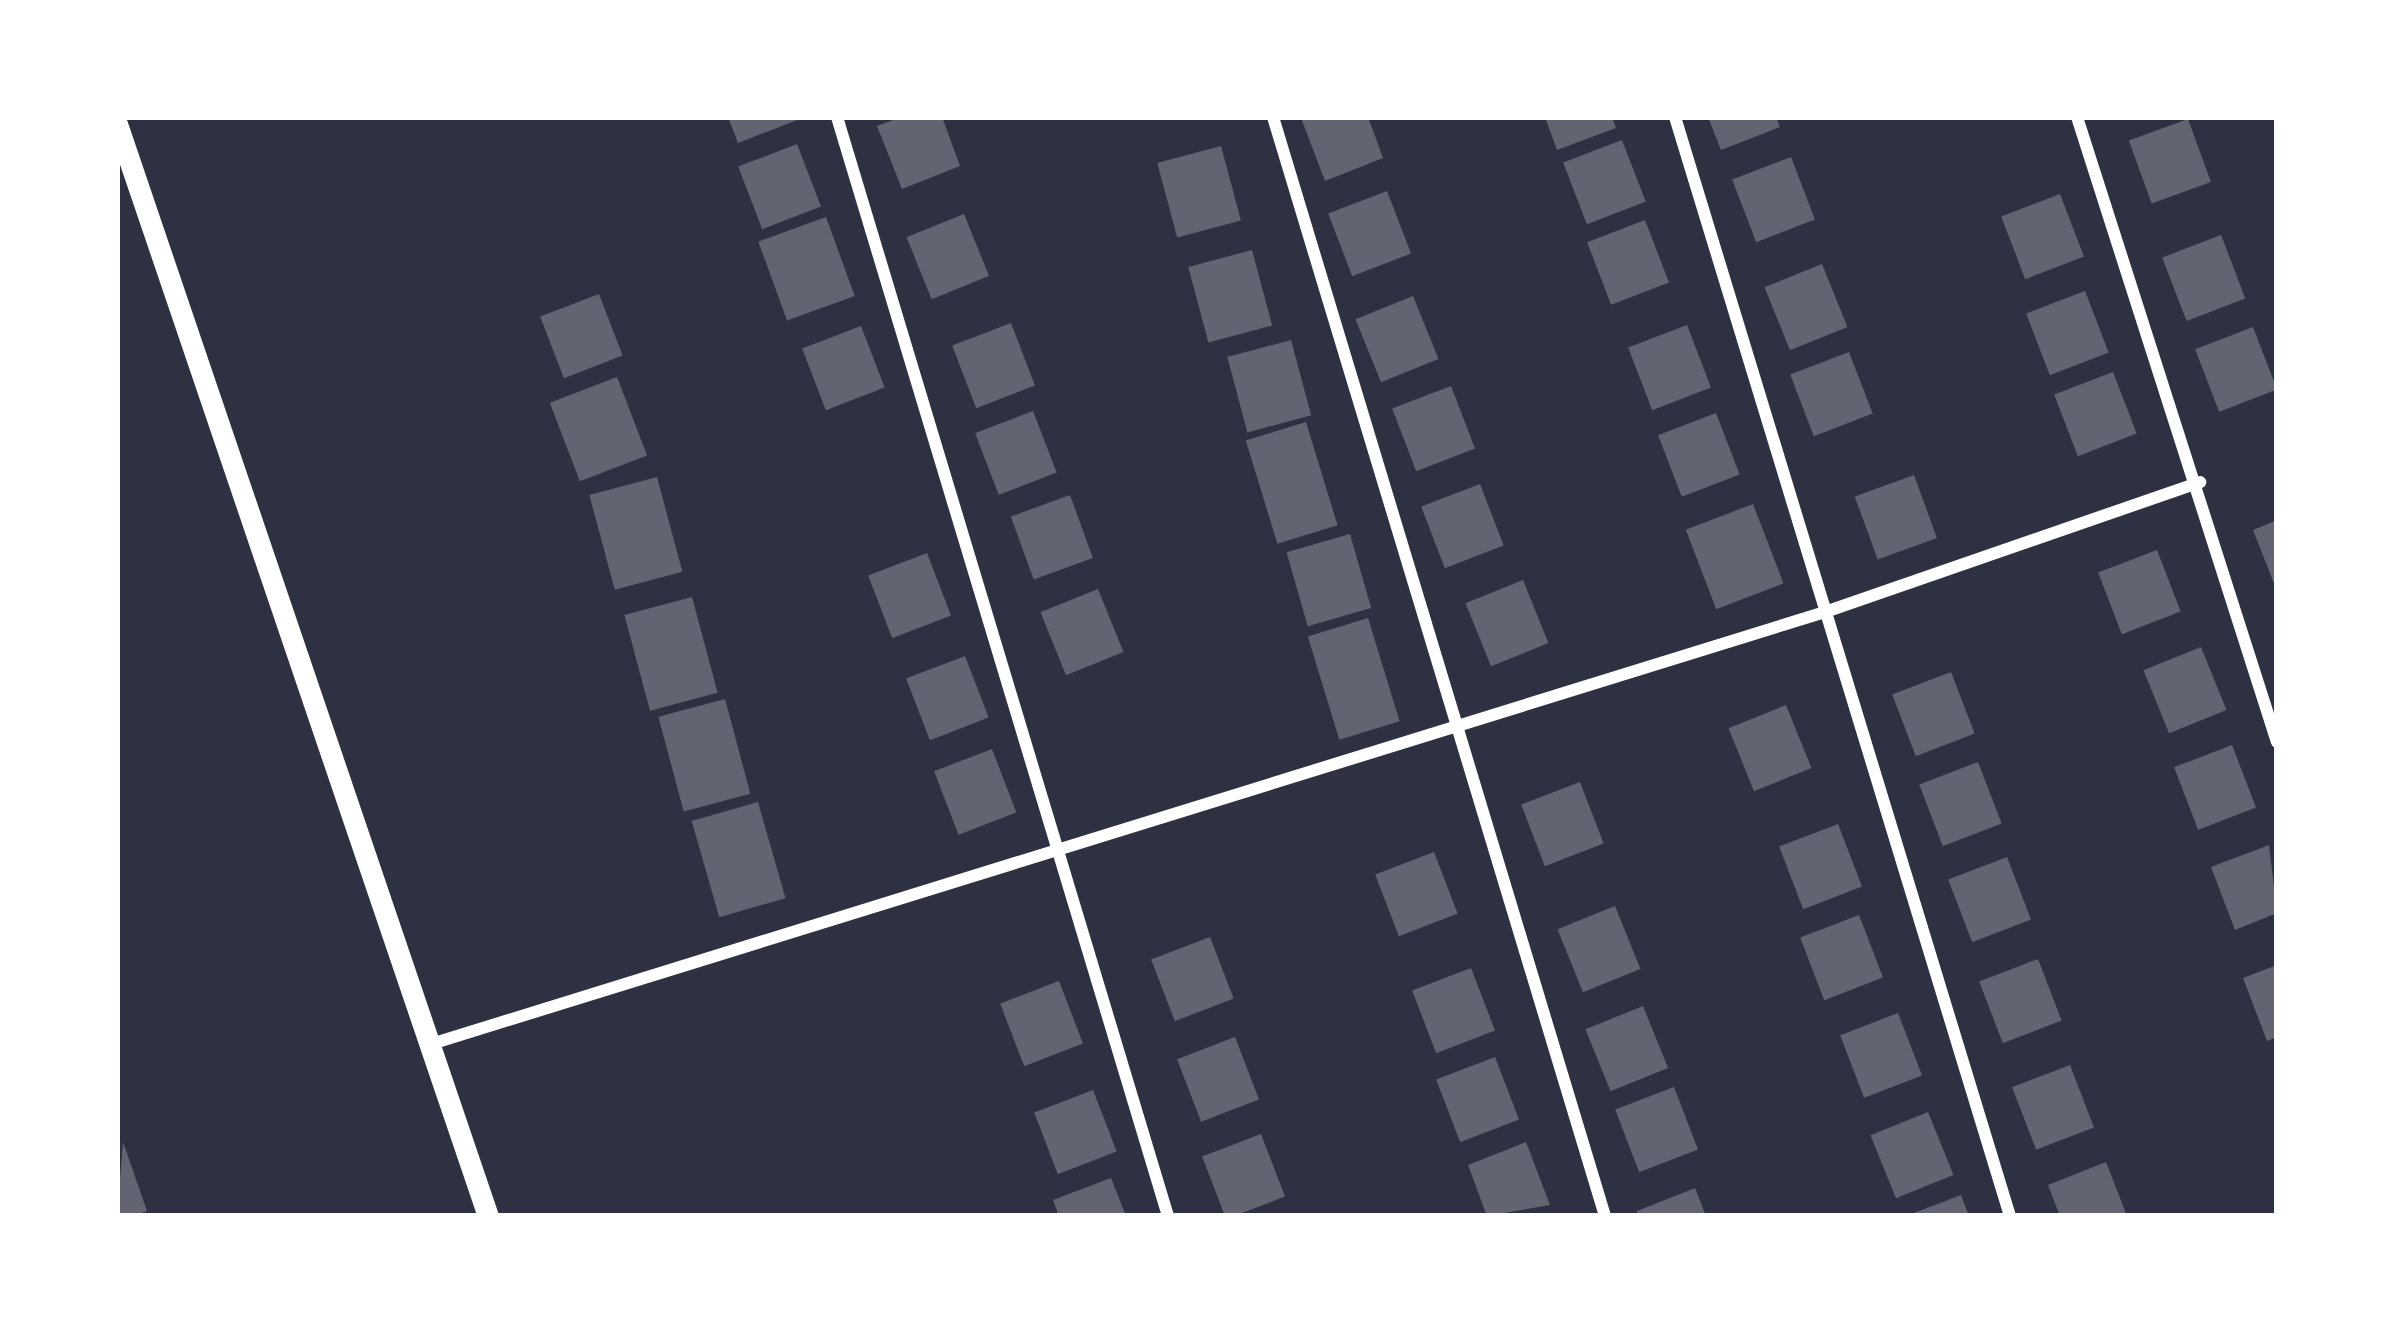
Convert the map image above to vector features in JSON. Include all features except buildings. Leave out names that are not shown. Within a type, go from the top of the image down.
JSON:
[{"type":"street","points":[[837,117],[1168,1216]]},
{"type":"street","points":[[1273,117],[1605,1216]]},
{"type":"street","points":[[1676,117],[2010,1216]]},
{"type":"street","points":[[2078,117],[2200,482],[2277,742]]},
{"type":"street","points":[[117,124],[488,1216]]},
{"type":"street","points":[[427,1045],[1828,611],[2200,482]]}]
